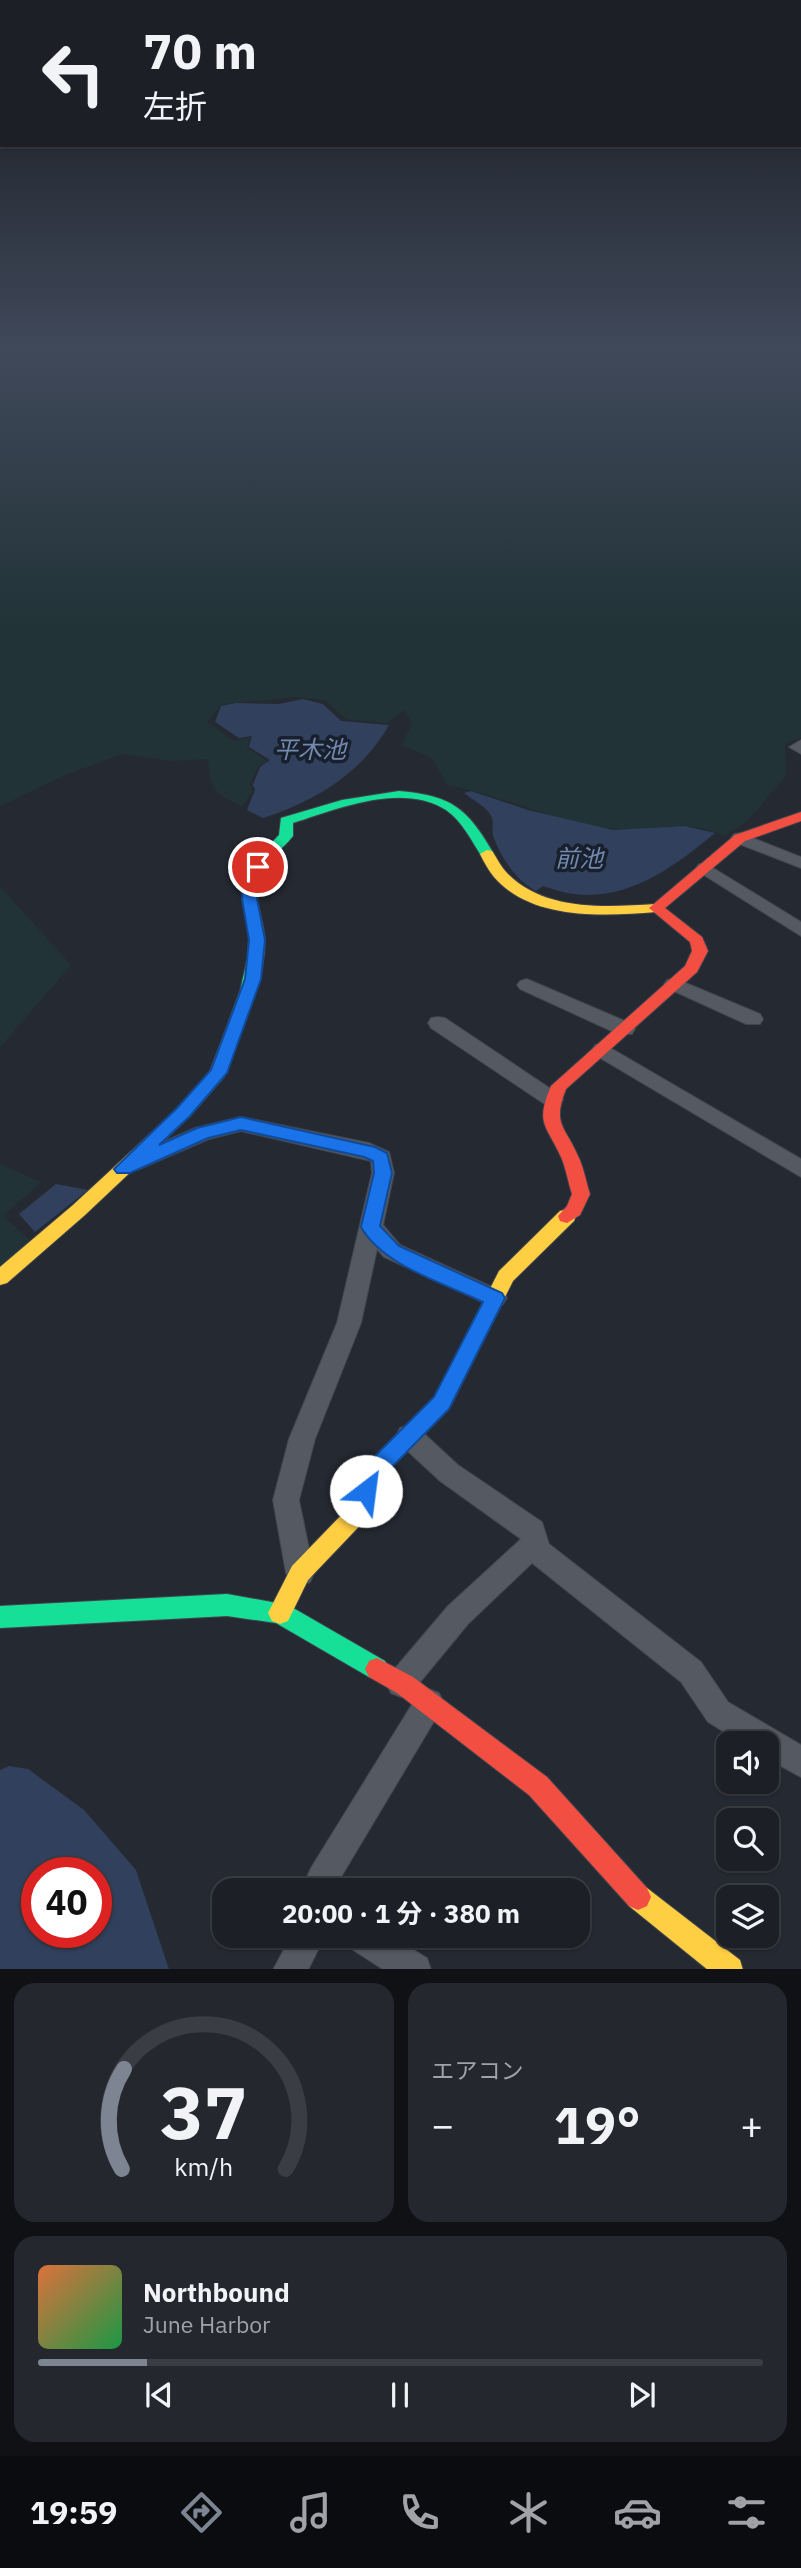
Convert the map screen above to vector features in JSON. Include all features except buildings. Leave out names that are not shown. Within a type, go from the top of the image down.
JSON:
[{"type":"street","points":[[0,1278],[184,1112],[218,1073],[253,979],[257,940],[250,899],[251,880],[258,867],[286,836],[286,821],[367,796],[396,794],[435,800],[451,806],[469,820],[501,878],[514,888],[582,908],[604,911],[656,908],[697,940],[700,951],[691,969],[603,1050],[559,1086],[551,1106],[553,1130],[570,1157],[579,1180],[581,1194],[573,1210],[506,1276],[442,1403],[372,1473],[361,1509],[300,1573],[280,1613]]},
{"type":"street","points":[[656,908],[740,838],[801,816]]},
{"type":"street","points":[[740,838],[801,863]]},
{"type":"street","points":[[705,868],[801,930]]},
{"type":"street","points":[[674,984],[753,1019]]},
{"type":"street","points":[[527,985],[625,1029]]},
{"type":"street","points":[[438,1023],[553,1100]]},
{"type":"street","points":[[603,1050],[801,1169]]},
{"type":"street","points":[[123,1169],[203,1133],[241,1124],[369,1152],[381,1157],[383,1173],[349,1323],[302,1439],[286,1500],[300,1573]]},
{"type":"street","points":[[371,1227],[392,1251],[495,1298]]},
{"type":"street","points":[[409,1436],[449,1473],[532,1530],[537,1551],[691,1672],[718,1712],[801,1762]]},
{"type":"street","points":[[401,1683],[458,1615],[535,1543]]},
{"type":"street","points":[[0,1617],[227,1605],[280,1613],[401,1683],[538,1786],[632,1892],[730,1969]]},
{"type":"street","points":[[324,1878],[429,1703]]},
{"type":"street","points":[[289,1969],[302,1948]]},
{"type":"street","points":[[380,1948],[408,1967]]},
{"type":"shaded area","points":[[0,441],[801,441],[801,738],[785,743],[786,776],[747,821],[724,836],[697,827],[613,829],[592,826],[447,785],[433,759],[402,745],[412,723],[404,710],[387,723],[346,719],[325,700],[298,697],[222,704],[207,722],[234,741],[250,738],[247,748],[267,761],[258,767],[250,784],[253,791],[242,806],[216,789],[210,777],[208,759],[172,761],[122,754],[65,775],[0,806]]},
{"type":"shaded area","points":[[0,887],[71,965],[0,1047]]},
{"type":"shaded area","points":[[0,1164],[41,1182],[3,1216],[31,1241],[0,1266]]},
{"type":"water","name":"平木池","points":[[303,699],[323,704],[341,721],[389,725],[365,758],[335,784],[300,803],[263,818],[247,810],[260,767],[270,760],[249,747],[252,736],[239,738],[215,722],[221,706],[236,703],[279,704]]},
{"type":"water","name":"前池","points":[[471,791],[528,810],[613,830],[685,826],[715,833],[667,869],[614,892],[594,895],[570,893],[543,886],[536,891],[515,874],[504,859],[493,835],[490,814],[464,793]]},
{"type":"water","points":[[56,1184],[88,1190],[35,1232],[19,1214]]},
{"type":"water","points":[[9,1766],[28,1769],[84,1810],[136,1870],[169,1969],[0,1969],[0,1770]]},
{"type":"traffic: fast","points":[[231,1037],[248,991],[256,956],[257,935],[250,902],[252,878],[258,867],[286,836],[286,821],[371,797],[399,795],[426,798],[450,807],[471,826],[487,854]]},
{"type":"traffic: fast","points":[[0,1617],[227,1605],[280,1613],[377,1669]]},
{"type":"traffic: slow","points":[[487,854],[499,874],[516,889],[537,899],[560,906],[585,909],[656,908]]},
{"type":"traffic: slow","points":[[0,1278],[79,1210],[184,1112],[218,1073],[231,1037]]},
{"type":"traffic: slow","points":[[280,1613],[300,1573],[361,1509],[372,1473],[442,1403],[506,1276],[567,1216]]},
{"type":"traffic: slow","points":[[638,1897],[729,1969]]},
{"type":"traffic: jam","points":[[567,1216],[574,1210],[581,1194],[570,1157],[553,1130],[551,1106],[559,1086],[691,969],[700,951],[697,940],[656,908],[740,838],[801,816]]},
{"type":"traffic: jam","points":[[377,1669],[405,1685],[538,1786],[638,1897]]},
{"type":"route","points":[[258,867],[251,880],[250,899],[257,940],[253,979],[238,1026],[218,1073],[184,1112],[123,1169],[203,1133],[241,1124],[369,1152],[381,1157],[383,1173],[371,1227],[392,1251],[407,1260],[495,1298],[442,1403],[372,1473],[366,1491]]}]
